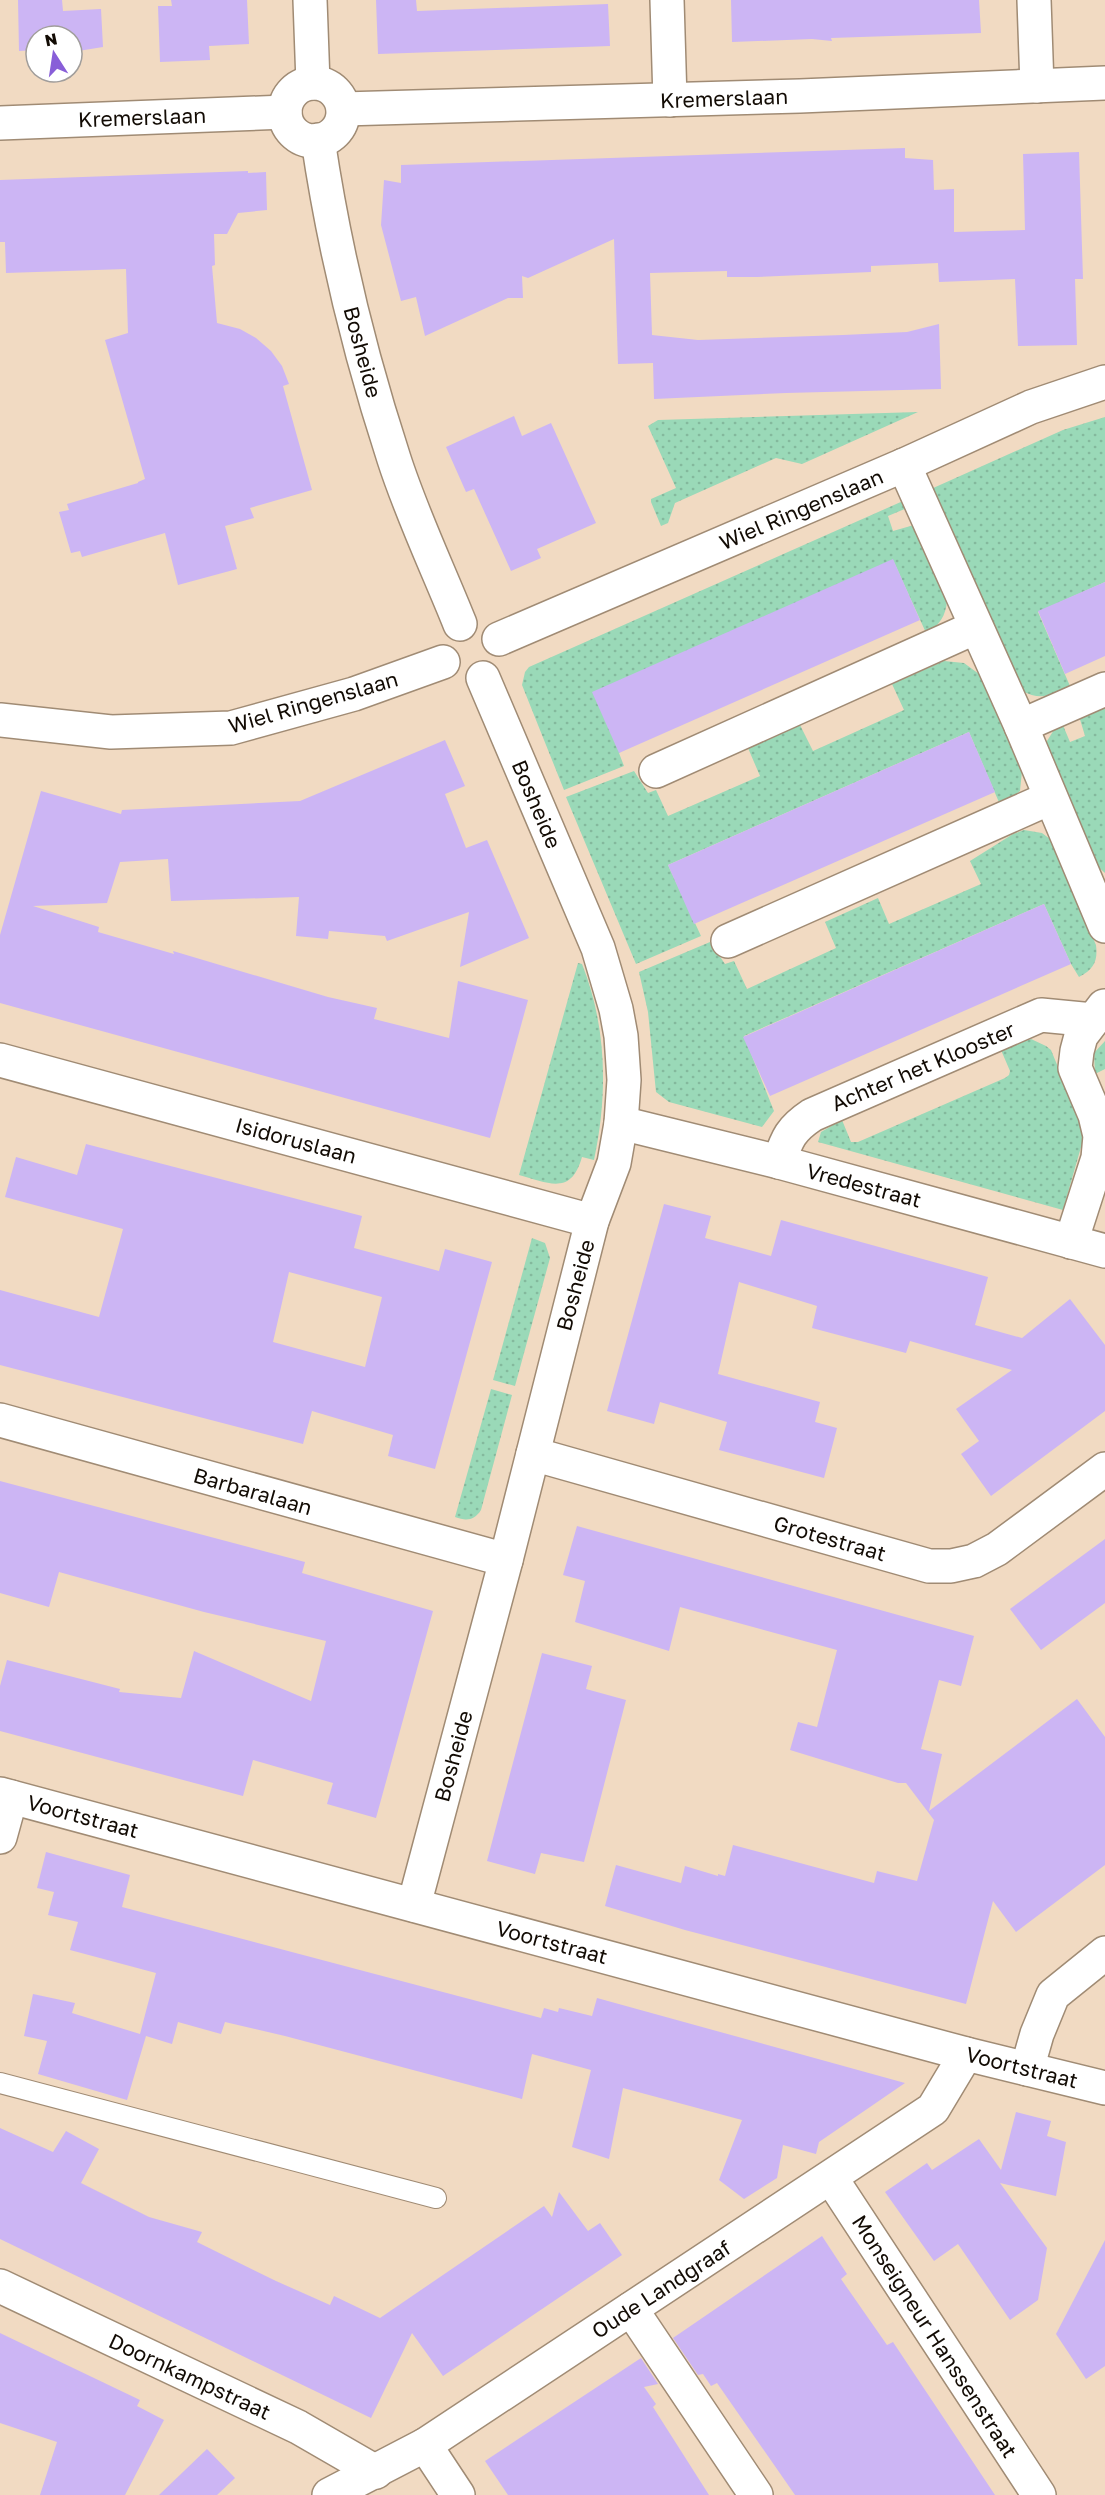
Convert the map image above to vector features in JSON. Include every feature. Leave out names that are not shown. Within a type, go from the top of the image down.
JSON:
[{"type":"street","points":[[310,0],[313,83]]},
{"type":"street","points":[[667,0],[670,100]]},
{"type":"street","points":[[1034,0],[1037,86]]},
{"type":"street","points":[[313,83],[324,84],[333,90],[340,99],[343,110],[342,120],[336,130],[328,137],[318,140],[306,139],[295,134],[288,124],[285,111],[287,101],[293,92],[313,83]]},
{"type":"street","name":"Kremerslaan","points":[[343,110],[1105,83]]},
{"type":"street","name":"Kremerslaan","points":[[0,123],[285,111]]},
{"type":"street","name":"Bosheide","points":[[318,140],[340,259],[361,349],[395,461],[460,624]]},
{"type":"street","name":"Wiel Ringenslaan","points":[[499,639],[904,465],[1031,407],[1105,382]]},
{"type":"street","points":[[904,465],[1050,798],[1103,912]]},
{"type":"street","points":[[472,621],[483,624],[499,639],[501,650],[499,662],[493,672],[483,678],[472,681],[460,679],[450,672],[444,662],[441,650],[444,639],[460,624],[472,621]]},
{"type":"street","points":[[656,771],[976,627]]},
{"type":"street","name":"Wiel Ringenslaan","points":[[0,720],[111,732],[231,728],[354,694],[444,662]]},
{"type":"street","name":"Bosheide","points":[[414,1905],[506,1560],[545,1397],[592,1221],[614,1163],[621,1123],[624,1080],[621,1036],[610,982],[597,944],[483,678]]},
{"type":"street","points":[[1020,726],[1105,689]]},
{"type":"street","points":[[728,941],[1050,798]]},
{"type":"street","name":"Achter het Klooster","points":[[1071,1242],[1101,1158],[1100,1136],[1095,1115],[1075,1068],[1081,1036],[1099,1012]]},
{"type":"street","name":"Achter het Klooster","points":[[779,1162],[785,1143],[794,1127],[812,1114],[1041,1015],[1099,1012]]},
{"type":"street","name":"Isidoruslaan","points":[[0,1060],[592,1221]]},
{"type":"street","name":"Vredestraat","points":[[621,1123],[779,1162],[1105,1251]]},
{"type":"street","name":"Barbaralaan","points":[[0,1420],[506,1560]]},
{"type":"street","name":"Grotestraat","points":[[533,1454],[929,1566],[951,1566],[974,1561],[997,1550],[1105,1469]]},
{"type":"street","points":[[0,1837],[6,1795]]},
{"type":"street","name":"Voortstraat","points":[[6,1795],[966,2054],[1105,2088]]},
{"type":"street","points":[[1028,2069],[1037,2034],[1053,1995],[1105,1953]]},
{"type":"street","name":"Oude Landgraaf","points":[[329,2495],[425,2445],[933,2109],[966,2054]]},
{"type":"street","name":"Monseigneur Hanssenstraat","points":[[831,2178],[1039,2495]]},
{"type":"street","name":"Doornkampstraat","points":[[0,2286],[298,2427],[376,2472]]},
{"type":"street","points":[[631,2309],[756,2495]]},
{"type":"street","points":[[425,2445],[458,2495]]},
{"type":"lane","points":[[0,2083],[436,2198]]},
{"type":"green space","points":[[918,412],[802,464],[776,458],[675,503],[668,523],[661,526],[651,502],[651,499],[676,488],[648,426],[658,420]]},
{"type":"green space","points":[[1105,417],[1105,582],[1038,612],[1070,686],[1052,694],[1035,696],[1022,691],[931,489],[1063,430]]},
{"type":"green space","points":[[903,501],[907,508],[888,516],[893,531],[914,525],[947,600],[941,620],[927,635],[893,560],[619,753],[624,766],[564,790],[522,685],[525,672],[529,667]]},
{"type":"green space","points":[[944,661],[964,663],[979,674],[1022,771],[1020,791],[1001,807],[969,732],[668,865],[701,936],[636,964],[566,797],[634,771],[648,793],[656,790],[668,816],[760,776],[748,748],[800,725],[813,751],[904,710],[892,684]]},
{"type":"green space","points":[[1105,707],[1105,873],[1097,866],[1047,754],[1047,741],[1057,725],[1062,723],[1070,742],[1085,736],[1079,716]]},
{"type":"green space","points":[[1024,830],[1042,833],[1050,839],[1096,945],[1094,964],[1084,974],[1079,977],[1071,964],[1044,904],[744,1036],[774,1111],[762,1127],[669,1102],[656,1092],[648,1012],[639,972],[710,942],[725,964],[734,961],[747,989],[836,948],[825,922],[878,898],[889,924],[981,884],[970,861],[1013,834]]},
{"type":"green space","points":[[578,963],[582,964],[590,988],[600,1036],[603,1086],[599,1135],[594,1160],[582,1157],[572,1177],[558,1184],[549,1183],[519,1175]]},
{"type":"green space","points":[[1031,1039],[1051,1050],[1085,1133],[1063,1210],[818,1142],[821,1132],[842,1120],[851,1142],[858,1142],[1005,1078],[1010,1071],[1001,1050]]},
{"type":"green space","points":[[1105,1041],[1105,1069],[1095,1074],[1094,1053]]},
{"type":"green space","points":[[532,1238],[545,1243],[550,1258],[515,1386],[493,1380]]},
{"type":"green space","points":[[491,1389],[512,1395],[481,1510],[473,1518],[455,1517]]},
{"type":"building","points":[[18,0],[62,0],[63,11],[101,9],[103,47],[84,50],[84,24],[24,24],[24,51],[19,51]]},
{"type":"building","points":[[171,0],[247,0],[249,44],[209,46],[210,60],[160,62],[158,6],[172,6]]},
{"type":"building","points":[[376,0],[416,0],[417,11],[608,4],[610,46],[378,54]]},
{"type":"building","points":[[731,0],[979,0],[981,33],[831,38],[832,41],[812,39],[732,42]]},
{"type":"building","points":[[905,148],[905,158],[933,160],[934,190],[954,189],[954,232],[1025,230],[1023,154],[1079,152],[1083,279],[1075,279],[1077,345],[1018,346],[1015,279],[939,282],[938,263],[871,266],[871,272],[757,277],[727,277],[727,271],[650,273],[652,335],[698,340],[843,335],[907,332],[939,324],[941,389],[654,399],[653,363],[618,364],[614,239],[528,278],[522,276],[523,298],[508,298],[425,336],[416,297],[401,301],[381,225],[384,180],[401,183],[401,165]]},
{"type":"building","points":[[248,171],[248,173],[266,172],[267,210],[238,213],[227,234],[214,234],[215,265],[212,266],[217,323],[240,329],[256,338],[271,351],[282,366],[289,384],[283,386],[312,490],[250,508],[254,518],[225,526],[237,569],[178,585],[165,533],[82,557],[80,551],[71,553],[59,512],[69,510],[67,504],[145,479],[105,340],[128,333],[126,269],[6,273],[5,242],[0,242],[0,180]]},
{"type":"building","points":[[514,416],[522,436],[551,423],[596,523],[537,549],[541,558],[511,571],[474,489],[466,492],[446,447]]},
{"type":"building","points":[[893,559],[920,620],[619,753],[592,692]]},
{"type":"building","points":[[1105,582],[1105,656],[1065,674],[1038,611]]},
{"type":"building","points":[[969,732],[995,792],[694,924],[668,865]]},
{"type":"building","points":[[445,740],[465,786],[445,794],[466,848],[487,840],[529,938],[460,967],[469,912],[387,941],[385,936],[329,931],[328,939],[296,936],[299,897],[171,901],[168,859],[120,862],[107,903],[33,906],[99,927],[98,932],[174,954],[173,951],[328,997],[377,1008],[374,1019],[449,1038],[458,981],[528,1000],[490,1138],[0,1003],[0,935],[41,791],[121,814],[122,810],[300,801]]},
{"type":"building","points":[[1044,904],[1071,964],[770,1096],[743,1037]]},
{"type":"building","points":[[86,1144],[362,1216],[354,1248],[439,1271],[445,1249],[492,1262],[435,1469],[388,1456],[393,1435],[312,1411],[303,1444],[0,1365],[0,1290],[99,1317],[123,1229],[5,1197],[16,1157],[77,1175]],"holes":[[[289,1272],[382,1297],[365,1367],[273,1342]]]},
{"type":"building","points":[[664,1204],[711,1216],[705,1238],[771,1256],[781,1220],[988,1277],[975,1325],[1022,1338],[1070,1299],[1105,1345],[1105,1411],[991,1496],[961,1454],[979,1441],[956,1409],[1012,1370],[910,1341],[906,1353],[812,1328],[817,1306],[739,1282],[718,1374],[820,1402],[815,1422],[837,1428],[824,1478],[719,1450],[727,1422],[660,1402],[654,1424],[607,1411]]},
{"type":"building","points":[[0,1481],[305,1562],[302,1573],[433,1611],[376,1818],[327,1804],[333,1783],[253,1760],[243,1796],[0,1731],[0,1686],[7,1660],[120,1689],[119,1692],[181,1698],[194,1651],[311,1701],[326,1641],[204,1612],[59,1572],[49,1607],[0,1593]]},
{"type":"building","points":[[577,1526],[974,1636],[961,1686],[939,1680],[921,1749],[942,1754],[929,1811],[1077,1699],[1105,1737],[1105,1865],[1016,1932],[993,1901],[966,2004],[685,1930],[605,1906],[616,1865],[681,1883],[685,1866],[725,1876],[733,1845],[874,1883],[877,1871],[917,1881],[934,1820],[906,1783],[898,1783],[790,1750],[798,1722],[817,1727],[837,1650],[680,1607],[669,1651],[575,1622],[585,1581],[563,1575]]},
{"type":"building","points":[[1105,1539],[1105,1603],[1041,1650],[1010,1609]]},
{"type":"building","points":[[542,1653],[592,1666],[586,1689],[626,1700],[584,1862],[541,1853],[535,1874],[487,1861]]},
{"type":"building","points":[[46,1852],[130,1875],[122,1907],[541,2018],[544,2008],[558,2012],[559,2008],[592,2016],[597,1998],[905,2083],[819,2142],[816,2154],[783,2145],[777,2178],[744,2199],[719,2180],[742,2120],[623,2088],[609,2159],[572,2147],[591,2070],[532,2054],[522,2099],[225,2022],[221,2034],[178,2022],[172,2044],[146,2036],[127,2100],[38,2074],[47,2041],[24,2036],[33,1994],[75,2003],[72,2013],[140,2034],[156,1973],[70,1950],[78,1922],[48,1915],[54,1892],[37,1888]]},
{"type":"building","points":[[1016,2112],[1051,2121],[1047,2136],[1066,2142],[1056,2196],[1000,2183],[1047,2248],[1038,2300],[1010,2320],[958,2244],[934,2261],[885,2192],[927,2163],[932,2170],[979,2139],[1001,2170]]},
{"type":"building","points":[[0,2128],[53,2152],[66,2131],[99,2149],[81,2183],[149,2217],[202,2232],[197,2242],[276,2281],[330,2305],[334,2296],[380,2318],[544,2206],[552,2217],[559,2192],[588,2231],[600,2223],[622,2255],[443,2376],[412,2333],[371,2418],[0,2239]]},
{"type":"building","points":[[822,2236],[847,2274],[841,2279],[887,2345],[893,2342],[995,2495],[795,2495],[717,2383],[711,2386],[703,2374],[698,2375],[673,2338]]},
{"type":"building","points":[[1105,2240],[1105,2366],[1086,2379],[1056,2334]]},
{"type":"building","points":[[0,2333],[140,2400],[137,2406],[164,2420],[125,2495],[40,2495],[57,2442],[0,2423]]},
{"type":"building","points":[[641,2358],[658,2384],[644,2387],[656,2404],[653,2407],[709,2495],[508,2495],[485,2461]]},
{"type":"building","points":[[207,2449],[235,2478],[217,2495],[159,2495]]}]
